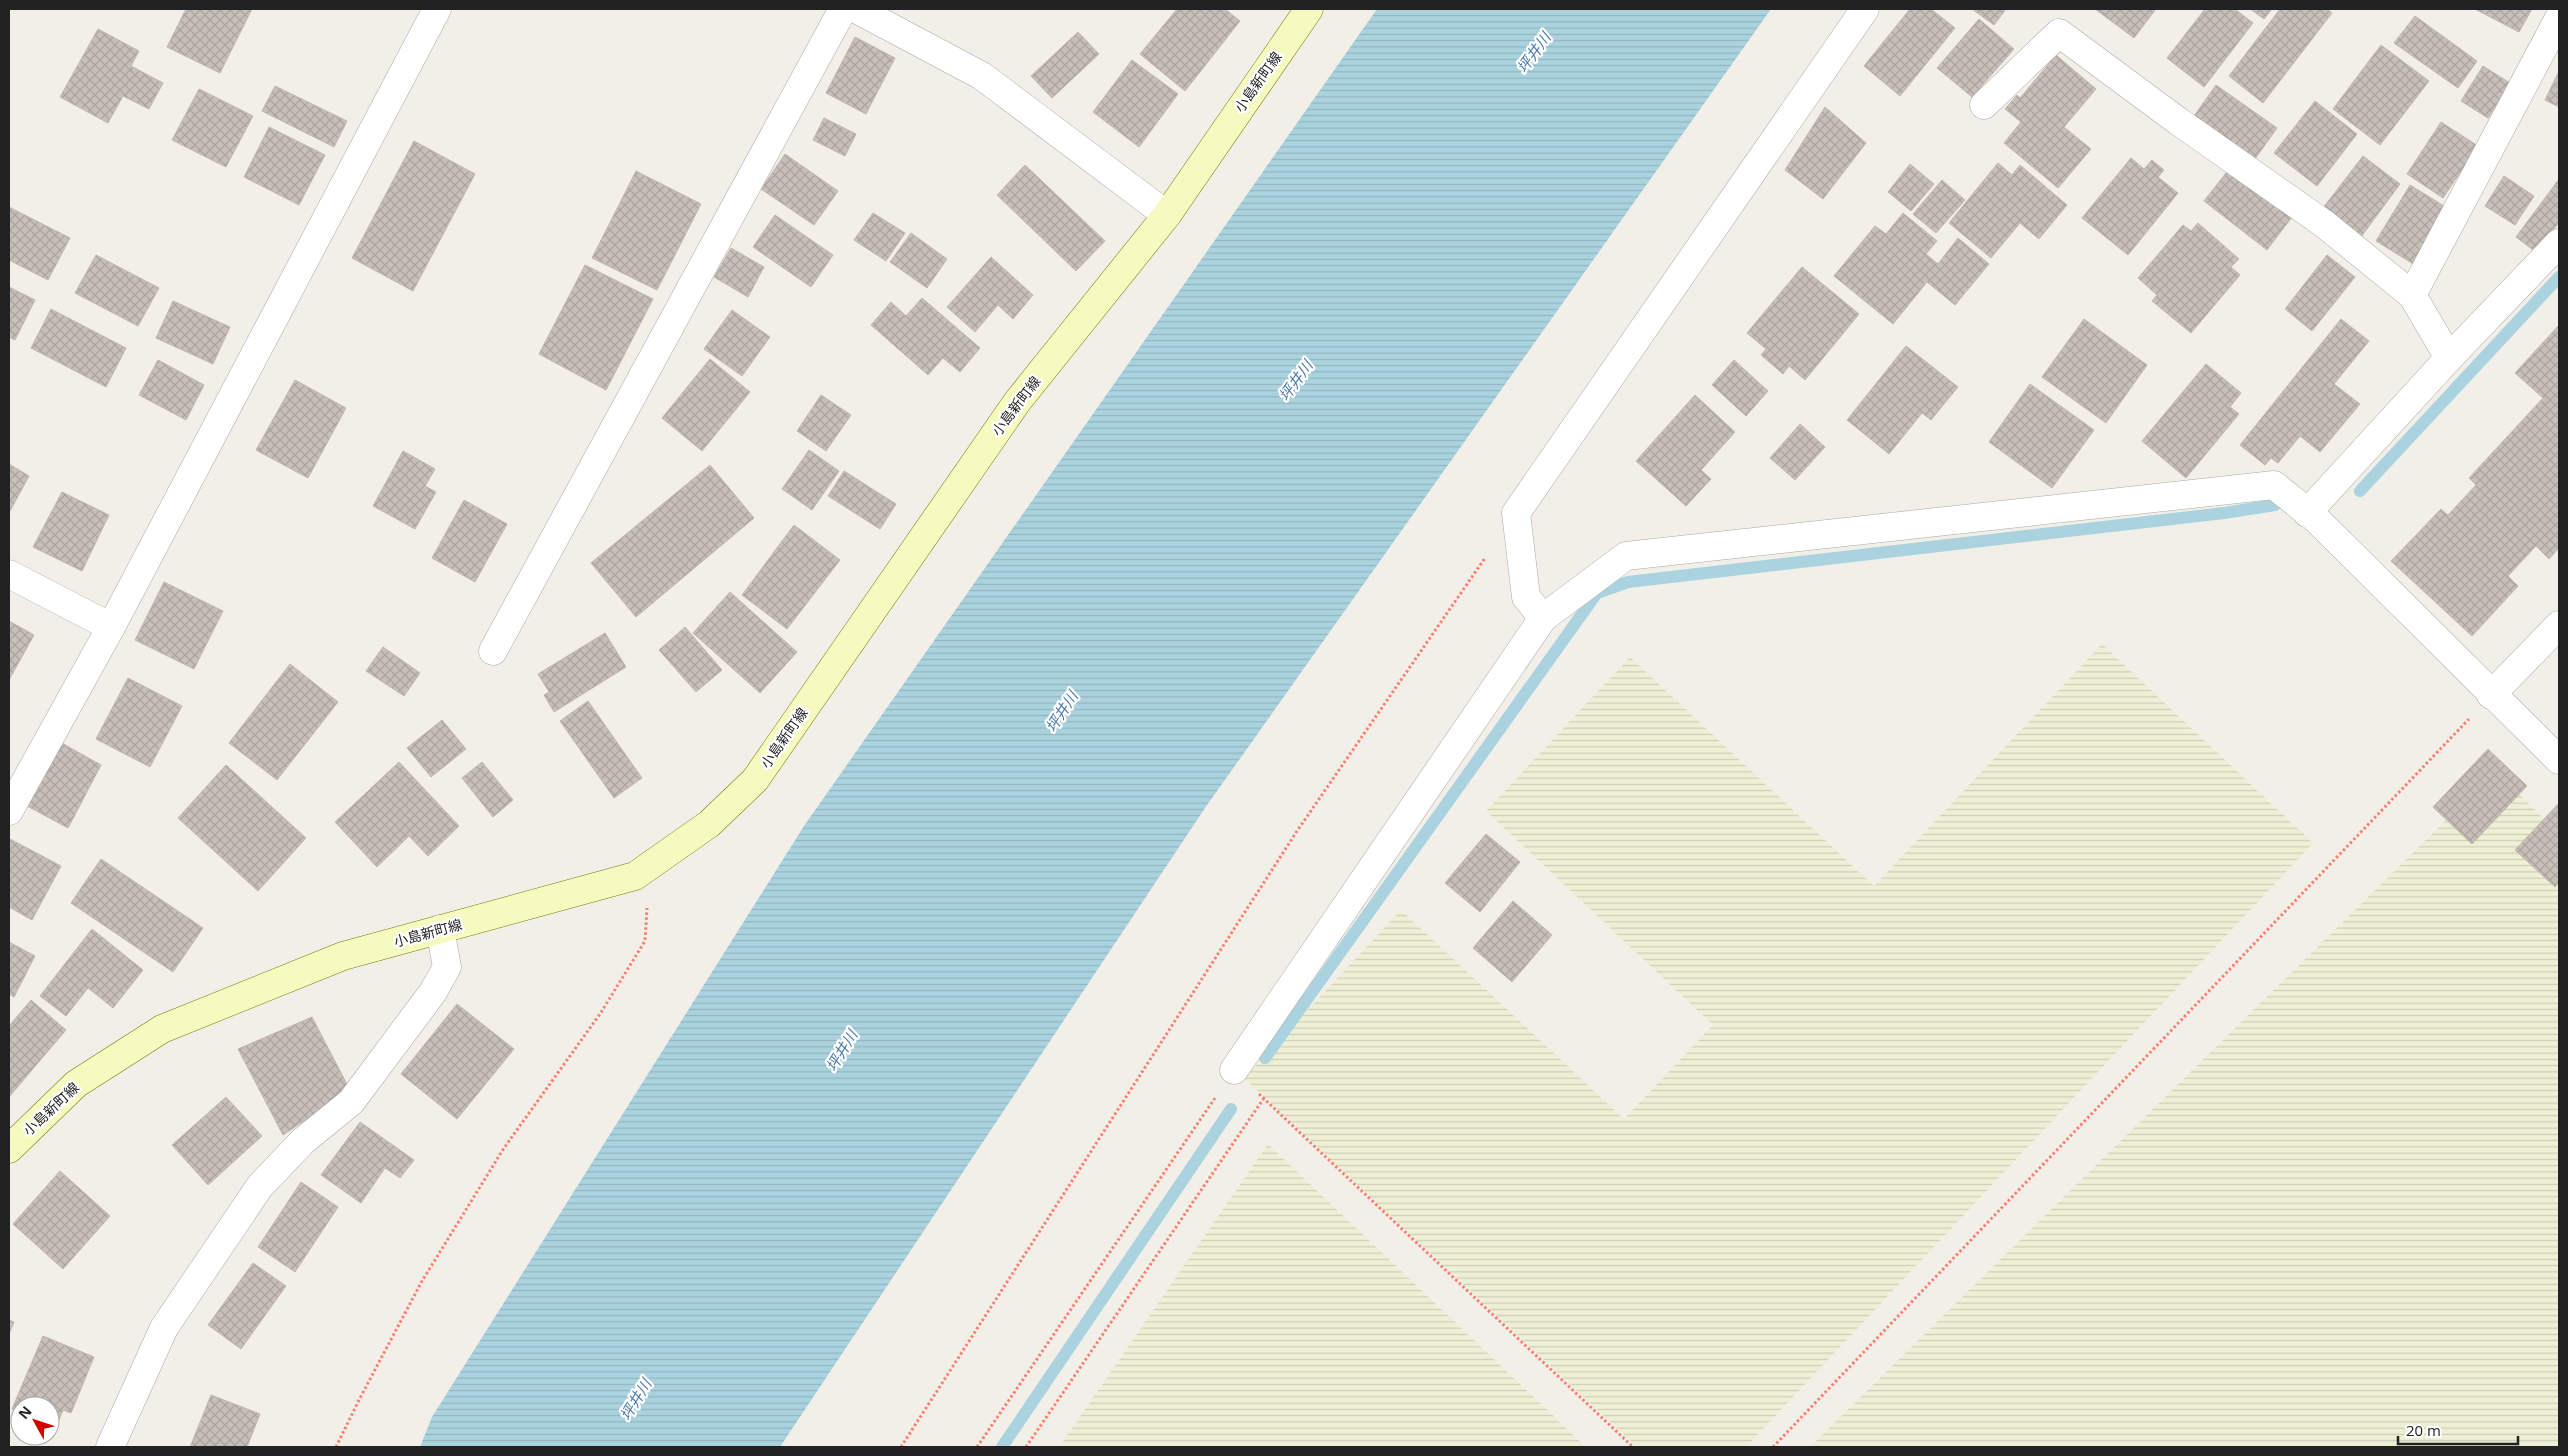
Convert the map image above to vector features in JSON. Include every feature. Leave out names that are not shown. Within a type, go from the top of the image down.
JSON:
[{"type":"main road","name":"小島新町線","points":[[9,1149],[76,1084],[162,1029],[343,956],[635,876],[709,824],[755,780],[1017,402],[1167,215],[1309,9]]},
{"type":"street","points":[[9,811],[111,627],[437,9]]},
{"type":"street","points":[[493,651],[843,9]]},
{"type":"street","points":[[856,9],[982,76],[1167,215]]},
{"type":"street","points":[[1543,618],[1526,597],[1516,513],[1864,9]]},
{"type":"street","points":[[2412,295],[2559,18]]},
{"type":"street","points":[[1984,105],[2059,33],[2178,121],[2323,223],[2412,295],[2449,358]]},
{"type":"street","points":[[2307,513],[2449,358],[2559,243]]},
{"type":"street","points":[[1234,1070],[1543,618],[1591,580],[1626,556],[2274,484],[2315,518],[2492,696],[2559,760]]},
{"type":"street","points":[[9,574],[111,627]]},
{"type":"street","points":[[2492,696],[2559,625]]},
{"type":"street","points":[[110,1447],[164,1328],[260,1186],[303,1141],[351,1102],[433,992],[448,967],[440,929]]},
{"type":"path","points":[[901,1447],[1297,831],[1516,513]]},
{"type":"path","points":[[1773,1447],[2492,696]]},
{"type":"path","points":[[336,1447],[422,1281],[504,1148],[600,1014],[645,941],[648,911],[635,876]]},
{"type":"path","points":[[977,1447],[1234,1070],[1634,1447]]},
{"type":"path","points":[[1026,1447],[1264,1098]]},
{"type":"green space","points":[[2102,644],[2313,843],[1746,1447],[1637,1447],[1244,1078],[1401,910],[1624,1119],[1713,1025],[1486,811],[1630,657],[1874,886]]},
{"type":"green space","points":[[2496,771],[2559,834],[2559,1447],[1810,1447]]},
{"type":"green space","points":[[1268,1144],[1586,1447],[1059,1447]]},
{"type":"water","name":"坪井川","points":[[1377,9],[1771,9],[1205,808],[780,1447],[420,1447],[432,1417],[804,826]]},
{"type":"building","points":[[186,9],[252,9],[220,73],[167,47]]},
{"type":"building","points":[[1177,9],[1225,9],[1240,21],[1185,91],[1140,54]]},
{"type":"building","points":[[1910,9],[1931,9],[1955,28],[1900,96],[1864,66]]},
{"type":"building","points":[[1972,9],[2006,9],[1994,25]]},
{"type":"building","points":[[2095,9],[2156,9],[2134,38]]},
{"type":"building","points":[[2205,9],[2235,9],[2253,23],[2204,87],[2167,58]]},
{"type":"building","points":[[2250,9],[2272,9],[2264,19]]},
{"type":"building","points":[[2280,9],[2327,9],[2332,13],[2263,103],[2229,76]]},
{"type":"building","points":[[2475,9],[2532,9],[2519,32]]},
{"type":"building","points":[[2415,16],[2477,61],[2458,88],[2394,43]]},
{"type":"building","points":[[1979,19],[2014,49],[1972,97],[1937,68]]},
{"type":"building","points":[[98,29],[139,51],[131,66],[163,83],[149,109],[123,96],[108,123],[60,97]]},
{"type":"building","points":[[1078,32],[1099,54],[1052,98],[1031,76]]},
{"type":"building","points":[[855,37],[895,58],[866,114],[826,93]]},
{"type":"building","points":[[2381,45],[2429,81],[2380,145],[2333,109]]},
{"type":"building","points":[[2056,55],[2096,89],[2064,127],[2091,149],[2058,188],[2004,143],[2021,122],[2005,109],[2017,95],[2020,98]]},
{"type":"building","points":[[1132,60],[1178,94],[1139,147],[1093,112]]},
{"type":"building","points":[[2483,66],[2510,83],[2488,118],[2461,101]]},
{"type":"building","points":[[2559,71],[2559,107],[2545,100]]},
{"type":"building","points":[[2216,85],[2277,128],[2255,159],[2194,116]]},
{"type":"building","points":[[275,86],[347,121],[334,147],[262,111]]},
{"type":"building","points":[[199,89],[253,116],[226,167],[172,140]]},
{"type":"building","points":[[2315,101],[2357,134],[2317,186],[2274,153]]},
{"type":"building","points":[[1825,107],[1866,143],[1823,199],[1785,170]]},
{"type":"building","points":[[824,118],[856,134],[845,156],[813,140]]},
{"type":"building","points":[[2441,122],[2478,146],[2443,198],[2407,174]]},
{"type":"building","points":[[269,127],[325,155],[299,205],[244,177]]},
{"type":"building","points":[[414,141],[475,174],[413,291],[352,258]]},
{"type":"building","points":[[785,154],[838,191],[814,225],[761,189]]},
{"type":"building","points":[[2363,156],[2400,184],[2361,237],[2323,208]]},
{"type":"building","points":[[2131,158],[2144,169],[2152,160],[2164,170],[2158,177],[2178,193],[2128,255],[2082,218]]},
{"type":"building","points":[[1998,163],[2012,175],[2020,165],[2067,205],[2039,239],[2020,223],[1991,258],[1949,223]]},
{"type":"building","points":[[1910,164],[1934,184],[1911,211],[1888,192]]},
{"type":"building","points":[[1025,165],[1105,241],[1076,271],[997,195]]},
{"type":"building","points":[[2230,168],[2292,217],[2267,250],[2204,201]]},
{"type":"building","points":[[636,171],[701,204],[657,290],[592,258]]},
{"type":"building","points":[[2504,176],[2534,196],[2515,225],[2485,206]]},
{"type":"building","points":[[2559,179],[2559,222],[2537,253],[2516,237]]},
{"type":"building","points":[[1942,180],[1965,200],[1936,233],[1913,214]]},
{"type":"building","points":[[2410,185],[2449,209],[2415,265],[2376,241]]},
{"type":"building","points":[[9,207],[70,238],[48,280],[9,260]]},
{"type":"building","points":[[873,213],[905,233],[886,261],[854,240]]},
{"type":"building","points":[[1903,213],[1937,241],[1926,254],[1938,264],[1958,238],[1989,264],[1955,305],[1927,282],[1893,324],[1834,276],[1875,226],[1886,234]]},
{"type":"building","points":[[775,215],[833,255],[811,287],[753,247]]},
{"type":"building","points":[[2198,223],[2239,259],[2231,267],[2240,275],[2191,333],[2152,301],[2157,295],[2138,278],[2183,225],[2191,231]]},
{"type":"building","points":[[911,233],[947,259],[927,288],[890,262]]},
{"type":"building","points":[[731,248],[764,267],[748,297],[714,277]]},
{"type":"building","points":[[96,255],[159,288],[138,326],[75,293]]},
{"type":"building","points":[[2327,255],[2355,277],[2312,331],[2285,309]]},
{"type":"building","points":[[991,257],[1033,295],[1013,319],[998,305],[975,332],[947,307]]},
{"type":"building","points":[[585,265],[653,299],[606,390],[539,354]]},
{"type":"building","points":[[1802,267],[1859,314],[1805,380],[1789,366],[1783,374],[1761,355],[1766,349],[1747,333]]},
{"type":"building","points":[[9,287],[35,300],[15,340],[9,337]]},
{"type":"building","points":[[922,298],[980,348],[960,372],[943,358],[928,375],[871,325],[891,302],[906,316]]},
{"type":"building","points":[[173,301],[230,327],[213,364],[156,338]]},
{"type":"building","points":[[51,309],[126,348],[106,387],[31,348]]},
{"type":"building","points":[[732,310],[770,337],[742,376],[704,349]]},
{"type":"building","points":[[2084,319],[2147,365],[2106,423],[2042,377]]},
{"type":"building","points":[[2341,319],[2369,341],[2334,384],[2360,404],[2320,452],[2300,436],[2278,463],[2271,458],[2265,465],[2240,445]]},
{"type":"building","points":[[2559,325],[2559,548],[2549,559],[2536,546],[2508,576],[2518,586],[2472,636],[2391,561],[2441,509],[2448,515],[2476,485],[2469,478],[2543,398],[2515,373]]},
{"type":"building","points":[[1906,346],[1958,387],[1931,420],[1922,413],[1889,454],[1847,420]]},
{"type":"building","points":[[710,359],[750,392],[702,451],[662,418]]},
{"type":"building","points":[[158,360],[204,385],[186,420],[139,395]]},
{"type":"building","points":[[1734,360],[1768,391],[1746,416],[1712,385]]},
{"type":"building","points":[[2206,364],[2241,393],[2230,407],[2239,414],[2186,478],[2142,441]]},
{"type":"building","points":[[295,380],[346,408],[308,478],[256,450]]},
{"type":"building","points":[[2030,384],[2094,430],[2052,488],[1989,442]]},
{"type":"building","points":[[821,395],[851,415],[826,451],[797,431]]},
{"type":"building","points":[[1695,395],[1735,432],[1701,470],[1711,479],[1686,506],[1636,461]]},
{"type":"building","points":[[1800,424],[1825,447],[1795,480],[1770,458]]},
{"type":"building","points":[[809,450],[839,471],[812,510],[782,489]]},
{"type":"building","points":[[403,451],[435,469],[425,486],[436,492],[415,529],[373,506]]},
{"type":"building","points":[[9,464],[29,476],[9,513]]},
{"type":"building","points":[[710,465],[754,518],[636,617],[591,563]]},
{"type":"building","points":[[844,471],[896,504],[880,529],[828,496]]},
{"type":"building","points":[[62,492],[109,515],[82,571],[33,547]]},
{"type":"building","points":[[464,500],[507,524],[475,582],[432,558]]},
{"type":"building","points":[[794,525],[840,560],[787,629],[742,595]]},
{"type":"building","points":[[164,582],[223,611],[194,669],[135,640]]},
{"type":"building","points":[[730,592],[797,652],[760,693],[693,633]]},
{"type":"building","points":[[9,621],[34,635],[9,680]]},
{"type":"building","points":[[685,627],[722,670],[696,692],[659,650]]},
{"type":"building","points":[[605,633],[626,667],[554,712],[544,695],[549,692],[538,674]]},
{"type":"building","points":[[383,647],[420,673],[404,696],[366,671]]},
{"type":"building","points":[[290,664],[338,702],[277,780],[229,743]]},
{"type":"building","points":[[128,678],[182,706],[150,767],[96,739]]},
{"type":"building","points":[[588,701],[642,778],[614,798],[560,721]]},
{"type":"building","points":[[442,720],[466,749],[431,777],[407,748]]},
{"type":"building","points":[[60,742],[101,765],[68,828],[27,806]]},
{"type":"building","points":[[2488,749],[2527,786],[2472,844],[2433,807]]},
{"type":"building","points":[[399,762],[459,826],[428,856],[409,836],[377,867],[335,822]]},
{"type":"building","points":[[482,762],[513,800],[493,817],[462,778]]},
{"type":"building","points":[[226,765],[306,838],[258,891],[178,818]]},
{"type":"building","points":[[2559,803],[2559,882],[2555,887],[2515,850]]},
{"type":"building","points":[[1486,834],[1520,862],[1480,912],[1445,883]]},
{"type":"building","points":[[10,839],[61,866],[32,920],[9,907]]},
{"type":"building","points":[[101,859],[203,928],[173,972],[71,903]]},
{"type":"building","points":[[1513,901],[1552,935],[1512,982],[1473,948]]},
{"type":"building","points":[[92,929],[143,970],[113,1008],[88,988],[66,1016],[40,996]]},
{"type":"building","points":[[9,942],[35,956],[14,997],[9,994]]},
{"type":"building","points":[[31,1000],[66,1030],[9,1097],[9,1026]]},
{"type":"building","points":[[457,1004],[514,1049],[457,1119],[401,1074]]},
{"type":"building","points":[[312,1017],[350,1090],[283,1135],[238,1049]]},
{"type":"building","points":[[226,1097],[262,1136],[208,1185],[172,1145]]},
{"type":"building","points":[[360,1122],[414,1160],[400,1178],[385,1168],[361,1203],[321,1175]]},
{"type":"building","points":[[60,1171],[110,1216],[63,1269],[13,1224]]},
{"type":"building","points":[[301,1182],[338,1207],[295,1272],[258,1247]]},
{"type":"building","points":[[253,1263],[286,1286],[241,1349],[208,1325]]},
{"type":"building","points":[[9,1320],[14,1322],[9,1334]]},
{"type":"building","points":[[43,1336],[94,1357],[71,1413],[63,1410],[60,1417],[60,1396],[18,1396]]},
{"type":"building","points":[[211,1395],[260,1414],[247,1447],[190,1447]]},
{"type":"waterway","points":[[2360,491],[2559,277]]},
{"type":"waterway","points":[[1265,1058],[1597,593],[1628,582],[2224,513],[2275,505]]},
{"type":"waterway","points":[[1002,1447],[1231,1109]]}]
